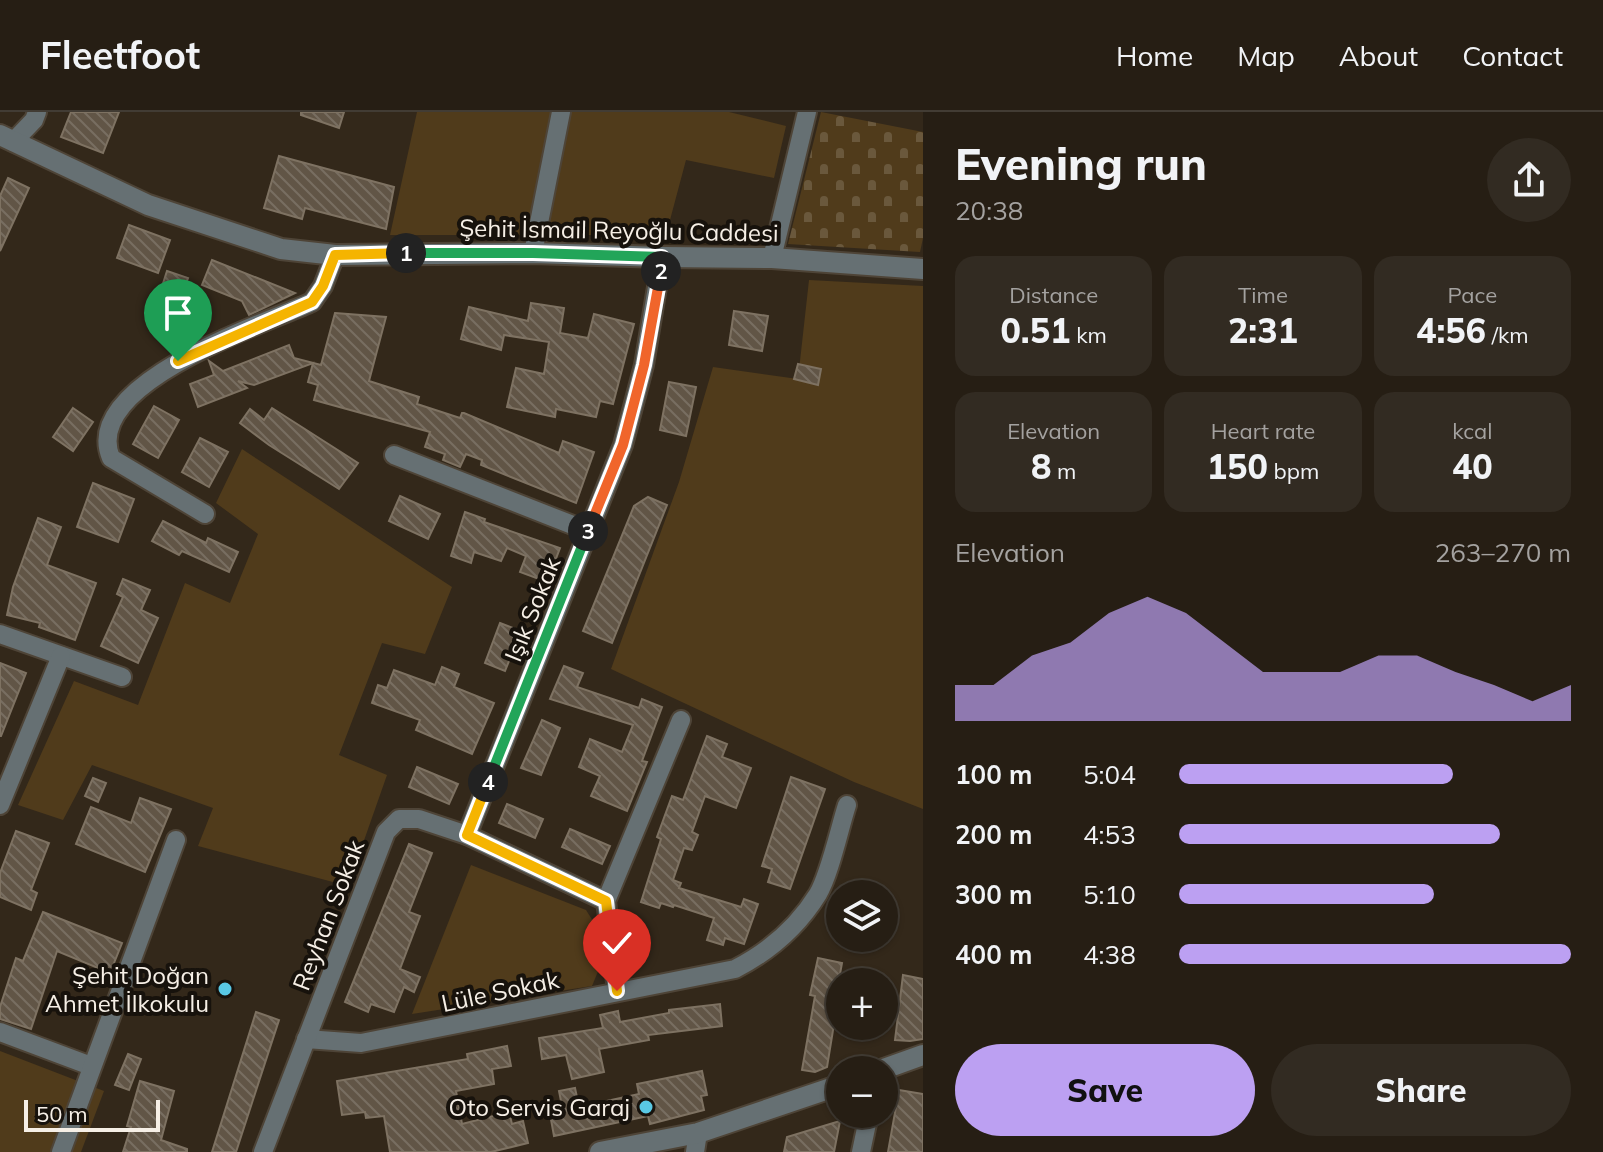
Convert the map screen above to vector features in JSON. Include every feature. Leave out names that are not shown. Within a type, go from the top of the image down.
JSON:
[{"type":"street","points":[[7,138],[34,120],[37,112]]},
{"type":"street","points":[[533,253],[561,112]]},
{"type":"street","points":[[772,258],[807,112]]},
{"type":"street","name":"Şehit İsmail Reyoğlu Caddesi","points":[[7,138],[148,205],[231,235],[281,249],[335,255],[533,253],[772,258],[923,269]]},
{"type":"street","points":[[205,514],[111,458],[105,444],[109,427],[120,408],[136,391],[178,361],[312,302],[323,286],[335,255]]},
{"type":"street","name":"Işık Sokak","points":[[467,835],[623,445],[644,365],[662,257]]},
{"type":"street","points":[[394,455],[588,531]]},
{"type":"street","points":[[0,634],[122,677]]},
{"type":"street","points":[[0,805],[61,656]]},
{"type":"street","points":[[617,991],[606,901],[681,720]]},
{"type":"street","name":"Lüle Sokak","points":[[306,1039],[361,1043],[735,969],[765,953],[792,929],[819,892],[847,805]]},
{"type":"street","name":"Reyhan Sokak","points":[[263,1152],[386,832],[399,819],[419,819],[467,835],[606,901]]},
{"type":"street","points":[[61,1152],[176,840]]},
{"type":"street","points":[[0,1032],[91,1066]]},
{"type":"street","points":[[898,1064],[923,1055]]},
{"type":"street","points":[[600,1152],[696,1142],[826,1091]]},
{"type":"street","points":[[861,1152],[866,1128]]},
{"type":"green space","points":[[417,112],[729,112],[786,126],[774,178],[686,160],[666,235],[390,235]]},
{"type":"green space","points":[[821,112],[923,132],[923,238],[920,252],[788,244]]},
{"type":"green space","points":[[809,280],[923,286],[923,809],[854,782],[611,669],[679,482],[713,367],[798,379]]},
{"type":"green space","points":[[242,449],[452,587],[425,654],[382,643],[339,755],[387,775],[348,886],[198,846],[213,808],[92,765],[63,820],[18,805],[74,681],[138,705],[185,583],[230,603],[258,534],[216,503]]},
{"type":"green space","points":[[471,865],[586,910],[598,929],[604,957],[592,986],[412,1014]]},
{"type":"green space","points":[[0,1051],[104,1091],[81,1152],[0,1152]]},
{"type":"building","points":[[71,112],[119,112],[103,153],[61,137]]},
{"type":"building","points":[[301,112],[344,112],[339,128],[301,115]]},
{"type":"building","points":[[279,156],[394,187],[386,229],[305,208],[302,219],[264,208]]},
{"type":"building","points":[[8,178],[29,188],[0,251],[0,196]]},
{"type":"building","points":[[129,225],[170,240],[158,273],[117,258]]},
{"type":"building","points":[[212,260],[295,293],[249,315],[242,301],[202,285]]},
{"type":"building","points":[[167,271],[188,278],[179,303],[159,296]]},
{"type":"building","points":[[531,303],[564,308],[560,333],[588,338],[594,314],[634,324],[613,404],[600,401],[596,417],[556,409],[555,417],[507,407],[516,368],[544,374],[549,342],[504,335],[501,350],[461,339],[469,307],[528,321]]},
{"type":"building","points":[[734,311],[768,316],[762,351],[729,345]]},
{"type":"building","points":[[335,313],[386,317],[369,381],[419,397],[417,404],[460,418],[464,413],[559,453],[563,441],[594,452],[576,503],[481,465],[482,460],[466,454],[460,467],[443,460],[445,454],[425,447],[430,432],[314,400],[318,385],[308,382],[313,363],[254,385],[238,381],[247,388],[198,407],[190,384],[214,375],[209,361],[223,371],[289,345],[294,358],[321,365]]},
{"type":"building","points":[[798,364],[821,369],[818,385],[794,379]]},
{"type":"building","points":[[669,382],[696,387],[686,436],[660,430]]},
{"type":"building","points":[[154,406],[179,420],[158,458],[133,444]]},
{"type":"building","points":[[73,408],[93,422],[73,451],[53,437]]},
{"type":"building","points":[[272,408],[358,463],[339,489],[240,423],[250,409],[264,420]]},
{"type":"building","points":[[200,438],[228,452],[209,487],[182,472]]},
{"type":"building","points":[[93,483],[134,499],[118,542],[77,527]]},
{"type":"building","points":[[400,496],[440,514],[428,539],[389,521]]},
{"type":"building","points":[[648,497],[667,505],[612,643],[583,631],[634,506]]},
{"type":"building","points":[[465,512],[485,519],[484,522],[560,548],[547,582],[520,572],[526,556],[507,548],[501,561],[474,552],[471,563],[451,556]]},
{"type":"building","points":[[38,518],[61,527],[47,565],[96,583],[75,640],[39,627],[40,623],[7,615],[13,587]]},
{"type":"building","points":[[163,521],[206,543],[208,538],[238,552],[229,572],[182,551],[179,555],[152,541]]},
{"type":"building","points":[[123,579],[150,590],[141,610],[158,618],[138,663],[101,646],[123,597],[117,594]]},
{"type":"building","points":[[500,623],[521,631],[505,671],[485,663]]},
{"type":"building","points":[[0,663],[26,673],[1,736],[0,736]]},
{"type":"building","points":[[564,666],[583,673],[577,687],[639,708],[642,699],[662,707],[642,761],[647,762],[627,811],[591,796],[600,776],[579,767],[590,739],[622,752],[633,725],[550,699]]},
{"type":"building","points":[[442,667],[459,674],[454,687],[494,703],[472,754],[416,730],[420,720],[372,703],[378,685],[387,688],[394,670],[435,685]]},
{"type":"building","points":[[542,720],[560,728],[541,775],[521,768]]},
{"type":"building","points":[[707,736],[727,744],[722,757],[751,768],[736,808],[705,796],[692,832],[698,835],[692,850],[684,848],[673,880],[681,883],[679,888],[741,907],[744,899],[758,904],[744,944],[725,938],[723,945],[707,940],[714,918],[674,905],[661,903],[659,908],[641,902],[661,839],[657,837],[672,796],[683,800]]},
{"type":"building","points":[[417,767],[458,784],[449,804],[409,787]]},
{"type":"building","points":[[791,777],[825,789],[790,889],[768,882],[772,869],[762,866]]},
{"type":"building","points":[[93,778],[106,783],[98,802],[85,796]]},
{"type":"building","points":[[140,798],[171,809],[145,872],[76,844],[91,807],[131,823]]},
{"type":"building","points":[[507,804],[543,819],[535,838],[499,823]]},
{"type":"building","points":[[570,829],[610,846],[602,864],[562,847]]},
{"type":"building","points":[[16,831],[49,843],[31,890],[37,893],[31,910],[0,897],[0,873]]},
{"type":"building","points":[[409,844],[432,853],[409,912],[420,916],[400,969],[420,977],[414,992],[404,987],[394,1012],[371,1004],[368,1012],[345,1002]]},
{"type":"building","points":[[43,912],[122,943],[110,973],[57,951],[31,1029],[0,1019],[0,1007],[16,958],[23,961]]},
{"type":"building","points":[[818,958],[842,963],[841,968],[826,968],[826,1040],[831,1040],[826,1067],[815,1072],[802,1070],[815,996],[810,995]]},
{"type":"building","points":[[903,975],[923,979],[923,1039],[910,1041],[895,1040],[898,1040]]},
{"type":"building","points":[[720,1004],[722,1026],[648,1035],[649,1040],[599,1049],[604,1072],[572,1079],[566,1055],[542,1059],[539,1038],[603,1028],[600,1015],[618,1011],[620,1022],[669,1013],[669,1010]]},
{"type":"building","points":[[256,1012],[279,1020],[236,1152],[212,1152]]},
{"type":"building","points":[[507,1046],[511,1066],[492,1069],[494,1084],[456,1091],[462,1124],[509,1112],[512,1124],[523,1121],[528,1143],[491,1152],[390,1152],[384,1116],[366,1118],[365,1112],[342,1115],[337,1081],[468,1059],[467,1054]]},
{"type":"building","points":[[128,1054],[141,1059],[129,1090],[115,1085]]},
{"type":"building","points":[[702,1071],[707,1095],[701,1096],[704,1110],[650,1124],[648,1116],[554,1136],[550,1114],[563,1111],[559,1091],[575,1088],[579,1107],[639,1094],[637,1084]]},
{"type":"building","points":[[140,1081],[174,1091],[161,1140],[187,1149],[187,1152],[123,1152]]},
{"type":"building","points":[[899,1090],[923,1094],[923,1152],[888,1152],[892,1128],[898,1128]]},
{"type":"building","points":[[826,1125],[826,1128],[839,1128],[834,1152],[784,1152],[787,1137]]},
{"type":"place","name":"Şehit Doğan Ahmet İlkokulu","points":[[225,989]]},
{"type":"place","name":"Oto Servis Garaj","points":[[646,1107]]},
{"type":"route","points":[[178,361],[312,302],[323,286],[335,255],[533,253],[662,257],[660,285],[644,365],[623,445],[467,835],[606,901],[617,991]]}]
